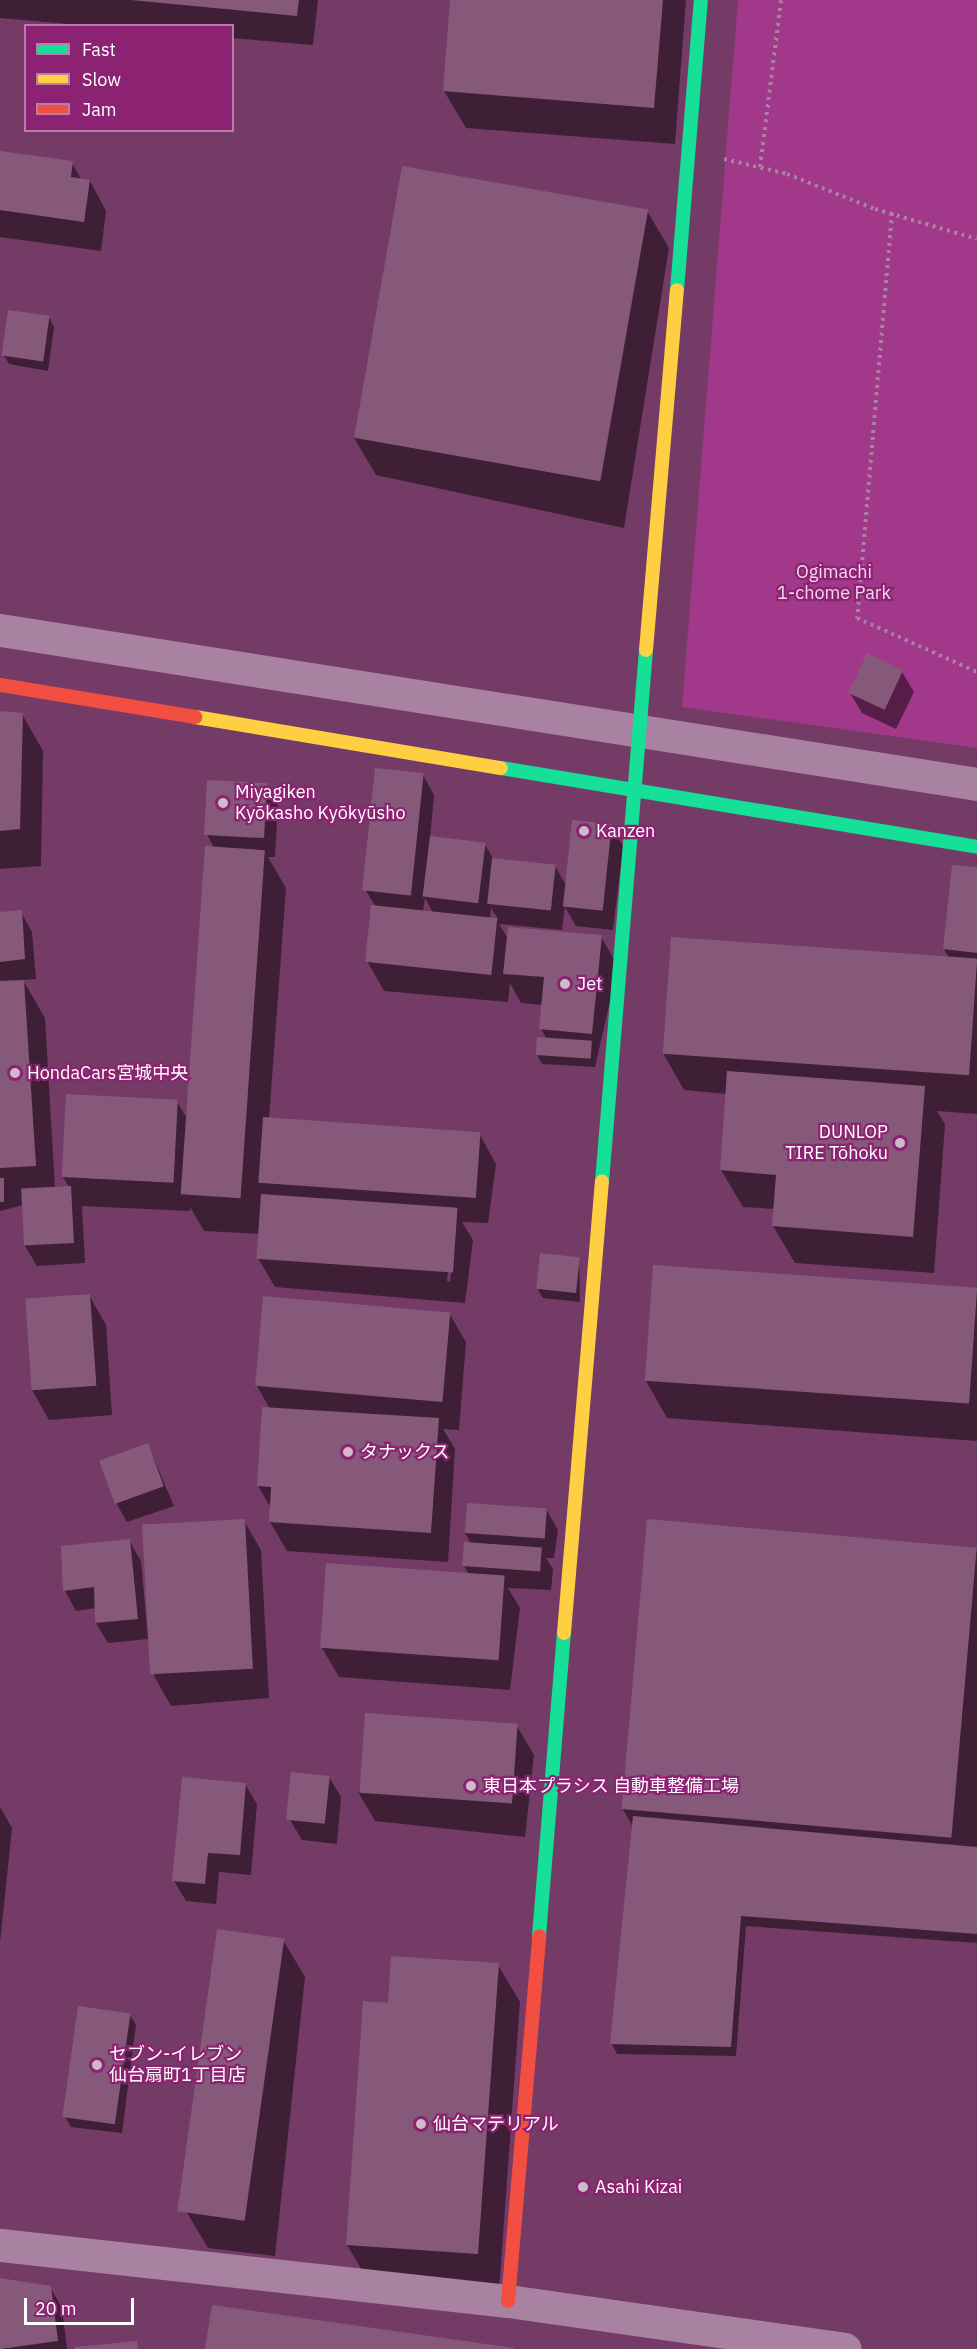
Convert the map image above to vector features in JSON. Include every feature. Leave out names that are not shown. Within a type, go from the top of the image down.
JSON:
[{"type":"street","points":[[508,2301],[701,0]]},
{"type":"street","points":[[0,630],[641,733],[977,784]]},
{"type":"street","points":[[0,685],[636,788],[977,847]]},
{"type":"street","points":[[0,2245],[508,2301],[845,2349]]},
{"type":"path","points":[[760,167],[781,0]]},
{"type":"path","points":[[688,154],[760,167],[892,213],[977,239]]},
{"type":"path","points":[[892,213],[857,618],[977,672]]},
{"type":"green space","name":"Ogimachi 1-chome Park","points":[[738,0],[977,0],[977,748],[682,707]]},
{"type":"building","points":[[131,0],[299,0],[297,16]]},
{"type":"building","points":[[450,0],[663,0],[654,108],[443,91]]},
{"type":"building","points":[[0,151],[73,161],[71,177],[90,180],[84,222],[0,210]]},
{"type":"building","points":[[402,166],[648,209],[600,481],[354,438]]},
{"type":"building","points":[[8,310],[50,316],[43,361],[2,356]]},
{"type":"building","points":[[867,653],[903,670],[885,710],[848,693]]},
{"type":"building","points":[[0,711],[23,713],[20,829],[0,831]]},
{"type":"building","points":[[375,768],[424,773],[411,895],[362,890]]},
{"type":"building","points":[[207,780],[267,783],[264,838],[204,835]]},
{"type":"building","points":[[572,820],[612,824],[603,911],[563,907]]},
{"type":"building","points":[[430,836],[486,843],[478,903],[423,897]]},
{"type":"building","points":[[205,846],[265,850],[241,1198],[181,1194]]},
{"type":"building","points":[[492,858],[556,865],[551,910],[487,904]]},
{"type":"building","points":[[952,865],[977,867],[977,953],[943,949]]},
{"type":"building","points":[[371,905],[497,918],[491,975],[365,962]]},
{"type":"building","points":[[22,910],[25,959],[0,962],[0,912]]},
{"type":"building","points":[[508,927],[602,935],[592,1034],[539,1029],[544,977],[503,974]]},
{"type":"building","points":[[671,937],[977,958],[969,1075],[663,1054]]},
{"type":"building","name":"HondaCars宮城中央","points":[[24,980],[36,1166],[0,1168],[0,981]]},
{"type":"building","points":[[537,1037],[592,1041],[591,1059],[536,1055]]},
{"type":"building","points":[[727,1071],[925,1086],[913,1237],[772,1226],[776,1175],[720,1170]]},
{"type":"building","points":[[66,1094],[178,1100],[174,1183],[62,1177]]},
{"type":"building","points":[[263,1117],[480,1132],[476,1198],[258,1183]]},
{"type":"building","points":[[0,1178],[4,1178],[4,1202],[0,1202]]},
{"type":"building","points":[[71,1186],[74,1243],[24,1246],[21,1189]]},
{"type":"building","points":[[261,1194],[458,1208],[453,1273],[256,1259]]},
{"type":"building","points":[[540,1253],[580,1257],[576,1293],[536,1289]]},
{"type":"building","points":[[653,1265],[977,1288],[969,1403],[645,1381]]},
{"type":"building","points":[[90,1294],[96,1386],[32,1390],[25,1299]]},
{"type":"building","points":[[263,1296],[450,1312],[442,1402],[255,1386]]},
{"type":"building","name":"タナックス","points":[[262,1407],[439,1418],[431,1533],[269,1522],[271,1487],[257,1486]]},
{"type":"building","points":[[148,1443],[164,1486],[115,1504],[99,1461]]},
{"type":"building","points":[[467,1503],[547,1509],[545,1539],[465,1533]]},
{"type":"building","points":[[245,1519],[253,1669],[150,1674],[142,1524]]},
{"type":"building","points":[[647,1519],[977,1548],[951,1838],[622,1809]]},
{"type":"building","points":[[130,1539],[138,1619],[95,1623],[94,1587],[63,1591],[61,1546]]},
{"type":"building","points":[[464,1542],[542,1547],[540,1571],[462,1566]]},
{"type":"building","points":[[326,1563],[505,1575],[499,1660],[320,1648]]},
{"type":"building","points":[[365,1713],[518,1724],[512,1803],[359,1793]]},
{"type":"building","points":[[291,1772],[330,1776],[325,1824],[286,1820]]},
{"type":"building","points":[[182,1777],[246,1783],[240,1855],[208,1853],[205,1884],[172,1881]]},
{"type":"building","points":[[633,1816],[977,1847],[977,1934],[741,1916],[731,2047],[610,2044]]},
{"type":"building","points":[[217,1929],[284,1938],[245,2221],[177,2211]]},
{"type":"building","name":"仙台マテリアル","points":[[391,1956],[499,1963],[478,2254],[346,2245],[363,2001],[388,2003]]},
{"type":"building","name":"セブン-イレブン 仙台扇町1丁目店","points":[[78,2006],[130,2013],[115,2124],[62,2117]]},
{"type":"building","points":[[0,2278],[51,2286],[58,2341],[0,2349]]},
{"type":"building","points":[[212,2305],[514,2348],[514,2349],[205,2349]]},
{"type":"building","points":[[137,2341],[138,2349],[75,2349],[75,2347]]},
{"type":"traffic: fast","points":[[677,290],[701,0]]},
{"type":"traffic: fast","points":[[602,1182],[646,650]]},
{"type":"traffic: fast","points":[[501,768],[977,847]]},
{"type":"traffic: fast","points":[[539,1936],[564,1633]]},
{"type":"traffic: slow","points":[[646,650],[677,290]]},
{"type":"traffic: slow","points":[[195,717],[501,768]]},
{"type":"traffic: slow","points":[[564,1633],[602,1182]]},
{"type":"traffic: jam","points":[[0,685],[195,717]]},
{"type":"traffic: jam","points":[[508,2301],[539,1936]]},
{"type":"place","name":"Miyagiken Kyōkasho Kyōkyūsho","points":[[223,803]]},
{"type":"place","name":"Kanzen","points":[[584,831]]},
{"type":"place","name":"Jet","points":[[565,984]]},
{"type":"place","name":"HondaCars宮城中央","points":[[15,1073]]},
{"type":"place","name":"DUNLOP TIRE Tōhoku","points":[[900,1143]]},
{"type":"place","name":"タナックス","points":[[348,1452]]},
{"type":"place","name":"東日本プラシス 自動車整備工場","points":[[471,1786]]},
{"type":"place","name":"セブン-イレブン 仙台扇町1丁目店","points":[[97,2065]]},
{"type":"place","name":"仙台マテリアル","points":[[421,2124]]},
{"type":"place","name":"Asahi Kizai","points":[[583,2187]]}]
